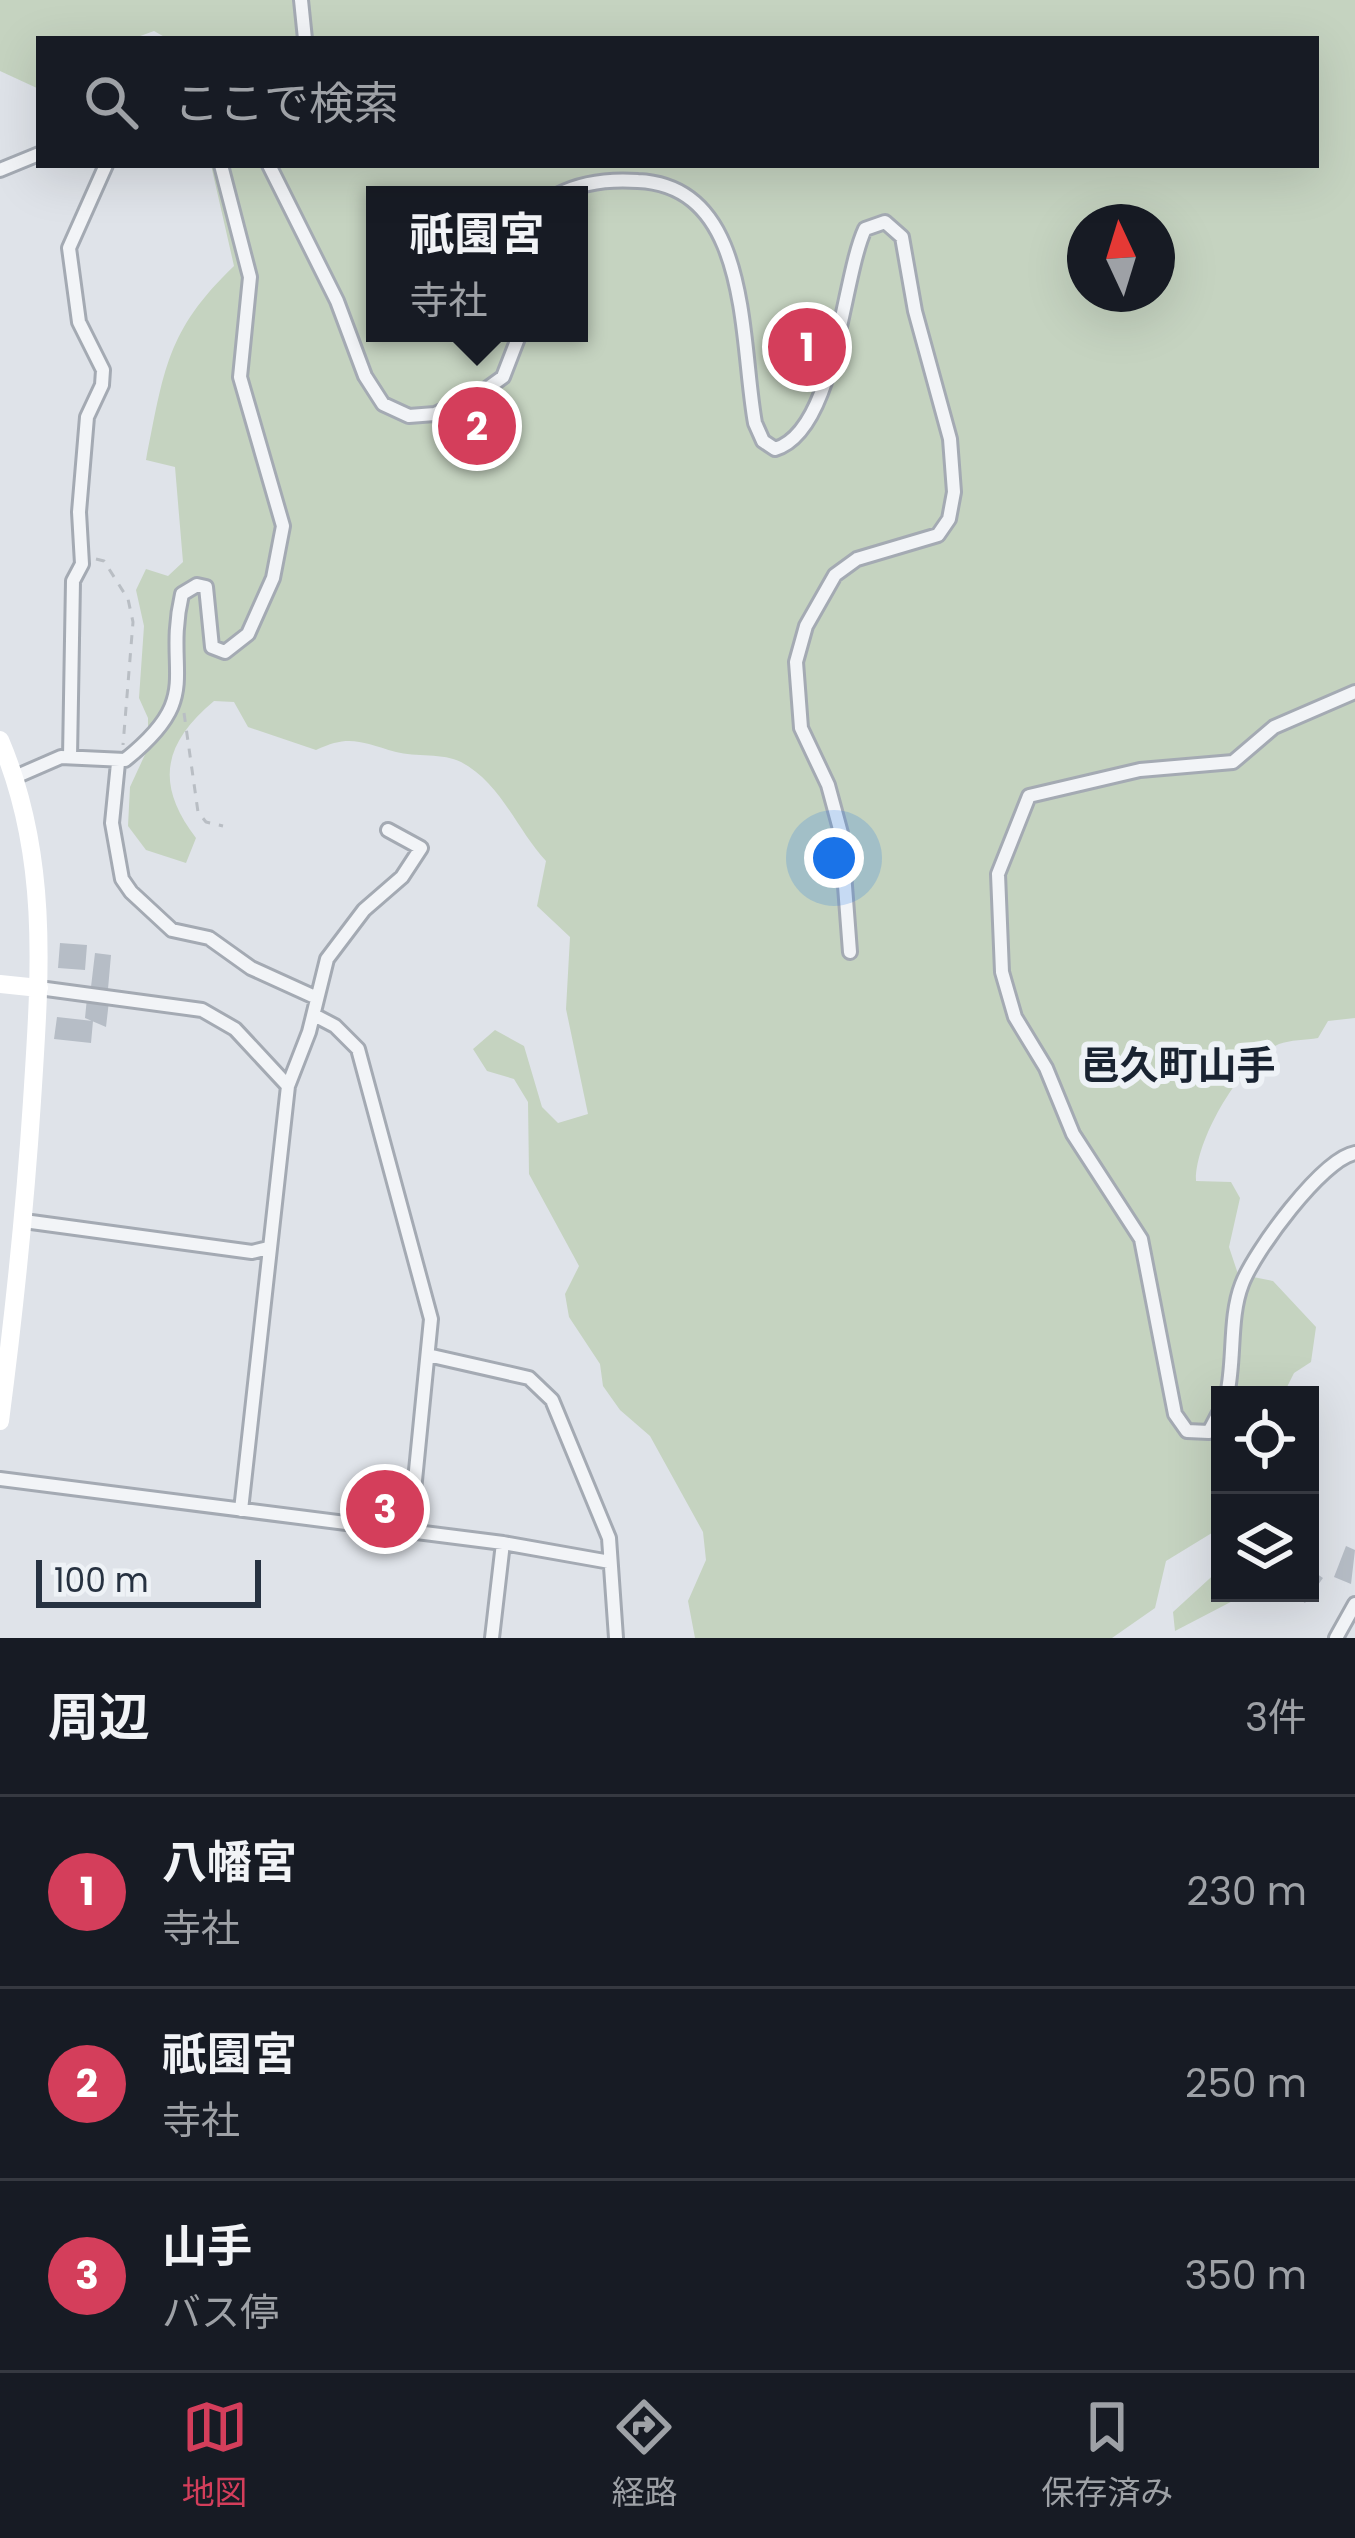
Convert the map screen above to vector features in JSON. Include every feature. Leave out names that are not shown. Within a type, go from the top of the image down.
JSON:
[{"type":"street","points":[[301,0],[305,36]]},
{"type":"street","points":[[0,170],[36,155]]},
{"type":"street","points":[[70,757],[72,598],[82,556],[79,512],[87,417],[103,370],[79,322],[69,248],[105,168]]},
{"type":"street","points":[[222,168],[250,277],[240,377],[283,526],[273,578],[238,646],[225,652],[212,647],[206,587],[197,585],[182,594],[179,682],[170,718],[121,761],[112,823],[122,879],[172,931],[209,938],[251,968],[317,998]]},
{"type":"street","points":[[270,168],[337,301],[364,376],[382,404],[410,416],[435,414],[503,377],[517,342]]},
{"type":"street","points":[[574,186],[667,183],[687,191],[713,218],[727,249],[755,423],[763,441],[775,449],[797,432],[817,399],[865,229],[885,222],[902,237],[915,310],[950,439],[955,471],[949,519],[938,536],[922,544],[857,559],[835,574],[806,626],[795,676],[801,728],[828,785],[841,833],[850,952]]},
{"type":"street","points":[[1211,1428],[1187,1431],[1175,1414],[1141,1239],[1073,1134],[1046,1068],[1015,1017],[1002,972],[998,874],[1029,796],[1141,770],[1233,762],[1274,727],[1355,692]]},
{"type":"street","points":[[0,740],[14,777],[38,890],[39,988],[24,1221],[0,1421]]},
{"type":"street","points":[[14,777],[70,757],[121,761]]},
{"type":"street","points":[[241,1510],[288,1086],[314,1015],[326,959],[364,910],[402,877],[421,848],[388,830]]},
{"type":"street","points":[[0,984],[202,1010],[235,1029],[288,1086]]},
{"type":"street","points":[[314,1015],[335,1026],[358,1049],[431,1319],[432,1355],[410,1531]]},
{"type":"street","points":[[1228,1386],[1240,1286],[1316,1180],[1331,1163],[1354,1155]]},
{"type":"street","points":[[24,1221],[251,1252],[268,1248]]},
{"type":"street","points":[[432,1355],[538,1384],[558,1411],[608,1538],[616,1638]]},
{"type":"street","points":[[0,1479],[503,1543],[610,1562]]},
{"type":"street","points":[[492,1638],[503,1543]]},
{"type":"street","points":[[1336,1638],[1355,1604]]},
{"type":"path","points":[[82,556],[104,561],[128,599],[134,622],[121,761]]},
{"type":"path","points":[[179,682],[198,812],[206,822],[223,826]]},
{"type":"green space","points":[[0,0],[1355,0],[1355,1018],[1328,1021],[1318,1038],[1279,1044],[1250,1067],[1212,1124],[1196,1181],[1231,1182],[1240,1198],[1229,1247],[1238,1274],[1273,1281],[1316,1327],[1311,1362],[1294,1373],[1288,1386],[1211,1386],[1211,1534],[1166,1561],[1155,1608],[1112,1638],[695,1638],[688,1601],[706,1560],[703,1532],[650,1436],[620,1410],[603,1386],[600,1364],[569,1317],[565,1294],[579,1266],[529,1174],[528,1102],[514,1079],[487,1071],[473,1049],[495,1030],[524,1046],[542,1107],[558,1123],[588,1114],[566,1009],[570,937],[537,906],[546,861],[498,794],[461,762],[355,741],[316,750],[248,727],[234,702],[214,701],[184,732],[170,765],[174,799],[196,838],[186,863],[146,850],[128,826],[130,787],[148,748],[148,718],[139,698],[144,626],[136,590],[146,569],[168,576],[183,562],[175,467],[146,460],[171,354],[194,311],[234,266],[212,168],[1319,168],[1319,36],[163,36],[154,31],[140,36],[36,36],[36,88],[0,71]]},
{"type":"green space","points":[[1211,1577],[1211,1602],[1231,1602],[1175,1631],[1173,1612]]},
{"type":"building","points":[[807,331],[817,335],[805,375],[787,368]]},
{"type":"building","points":[[60,943],[87,945],[85,970],[58,968]]},
{"type":"building","points":[[95,953],[111,955],[108,989],[91,987]]},
{"type":"building","points":[[87,998],[109,1001],[106,1027],[85,1018]]},
{"type":"building","points":[[57,1017],[93,1021],[91,1043],[54,1039]]},
{"type":"building","points":[[1346,1546],[1355,1550],[1351,1584],[1334,1577]]},
{"type":"place","name":"八幡宮","points":[[807,347]]},
{"type":"place","name":"祇園宮","points":[[477,426]]},
{"type":"place","name":"山手","points":[[385,1509]]},
{"type":"district","name":"邑久町山手","points":[[1178,1065]]}]
